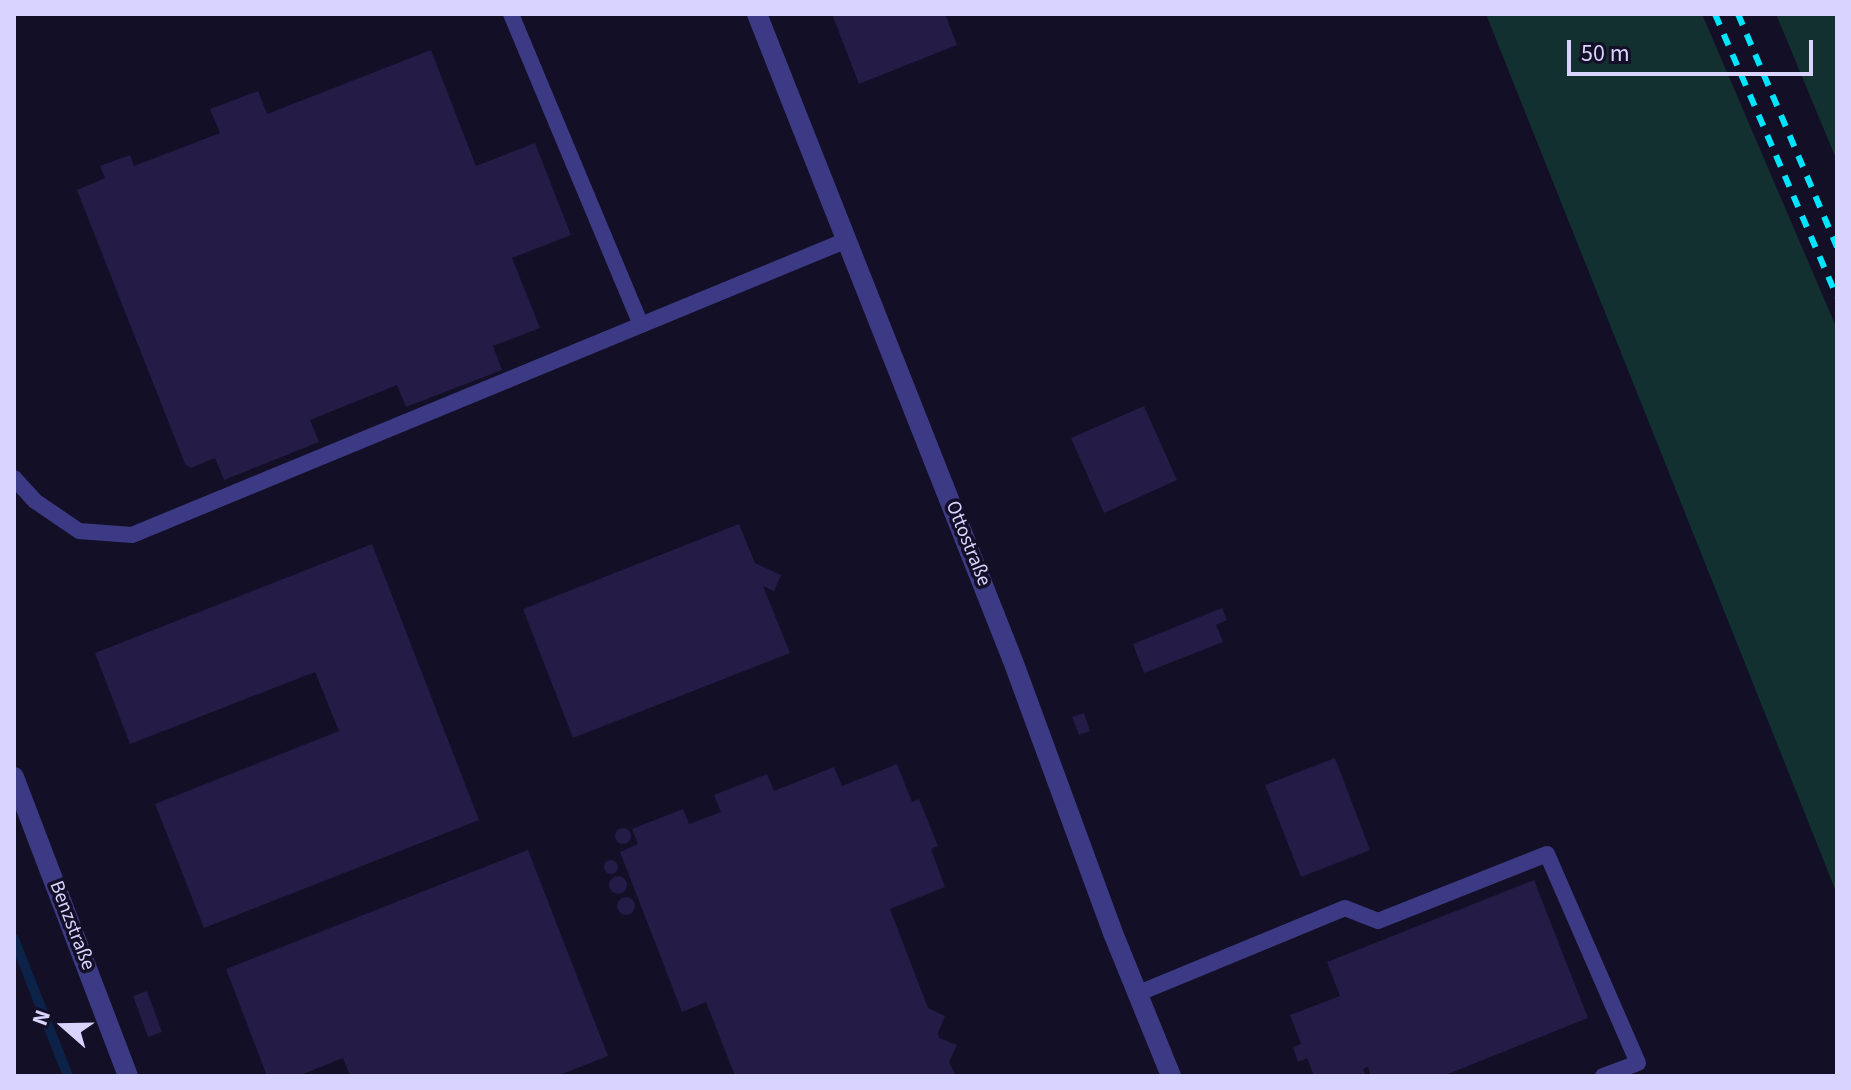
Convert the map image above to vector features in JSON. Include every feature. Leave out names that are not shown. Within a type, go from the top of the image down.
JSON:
[{"type":"street","name":"Ottostraße","points":[[757,14],[1013,661],[1113,933],[1171,1076]]},
{"type":"street","name":"Benzstraße","points":[[14,777],[128,1076]]},
{"type":"lane","points":[[511,14],[641,325]]},
{"type":"lane","points":[[14,478],[35,501],[79,531],[132,535],[847,240]]},
{"type":"lane","points":[[1139,993],[1345,908],[1378,921],[1547,854],[1638,1063],[1603,1076]]},
{"type":"green space","points":[[1486,14],[1702,14],[1837,329],[1837,894]]},
{"type":"green space","points":[[1776,14],[1837,14],[1837,161]]},
{"type":"building","points":[[832,14],[945,14],[957,45],[859,84]]},
{"type":"building","points":[[431,50],[476,166],[535,143],[571,235],[512,258],[540,328],[493,346],[502,370],[406,407],[397,385],[310,420],[319,442],[224,480],[215,458],[191,468],[185,464],[77,190],[105,178],[100,166],[130,155],[134,166],[220,133],[210,109],[258,91],[267,114]]},
{"type":"building","points":[[1144,406],[1177,480],[1104,513],[1071,438]]},
{"type":"building","points":[[739,524],[755,563],[781,575],[774,591],[763,586],[790,653],[573,738],[523,609]]},
{"type":"building","points":[[372,544],[479,820],[204,928],[155,804],[339,731],[315,672],[130,744],[95,653]]},
{"type":"building","points":[[1222,608],[1227,620],[1216,625],[1223,642],[1144,673],[1133,644]]},
{"type":"building","points":[[1084,713],[1090,731],[1079,735],[1072,717]]},
{"type":"building","points":[[1335,758],[1370,850],[1301,877],[1265,785]]},
{"type":"building","points":[[897,764],[912,802],[919,799],[938,846],[931,849],[945,887],[890,909],[928,1008],[945,1016],[939,1038],[957,1045],[949,1062],[956,1076],[735,1076],[706,1002],[682,1012],[620,852],[638,844],[632,829],[683,809],[689,824],[721,812],[714,795],[767,774],[774,791],[834,767],[842,786]]},
{"type":"building","points":[[620,828],[626,828],[631,836],[629,842],[620,844],[615,839],[615,833]]},
{"type":"building","points":[[528,850],[608,1056],[557,1076],[350,1076],[343,1058],[298,1076],[267,1076],[226,969]]},
{"type":"building","points":[[611,860],[618,867],[611,874],[604,867]]},
{"type":"building","points":[[618,876],[627,885],[618,894],[609,885]]},
{"type":"building","points":[[1534,880],[1588,1018],[1443,1076],[1371,1076],[1368,1067],[1363,1069],[1366,1076],[1314,1076],[1307,1058],[1298,1062],[1293,1047],[1301,1044],[1290,1015],[1340,996],[1327,962]]},
{"type":"building","points":[[626,897],[635,906],[626,915],[617,906]]},
{"type":"building","points":[[147,991],[162,1032],[148,1037],[133,996]]},
{"type":"waterway","points":[[14,939],[68,1076]]},
{"type":"railway","points":[[1715,14],[1837,297]]},
{"type":"railway","points":[[1738,14],[1837,247]]}]
